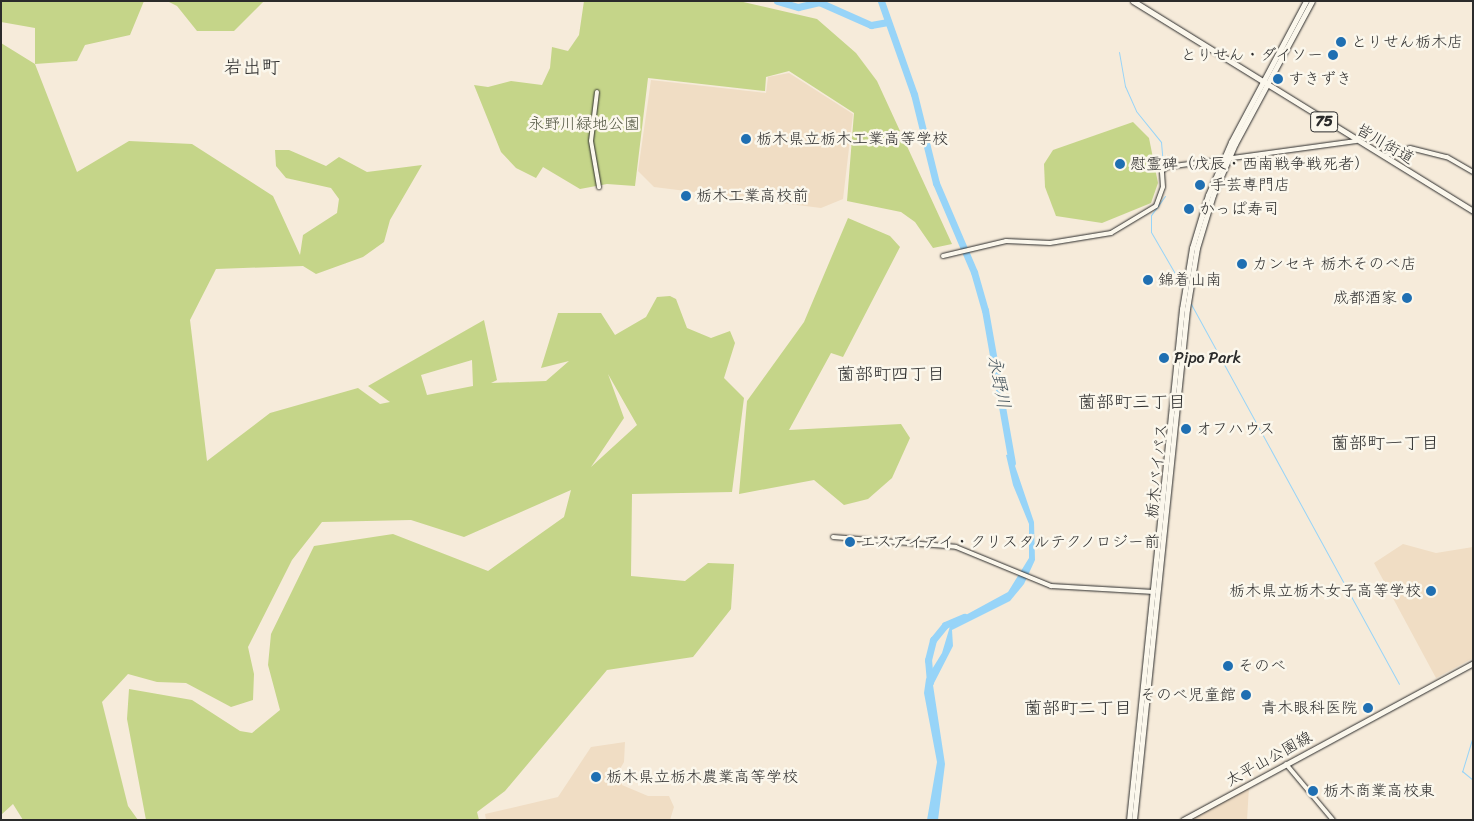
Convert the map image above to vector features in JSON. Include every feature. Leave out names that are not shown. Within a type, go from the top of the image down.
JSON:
[{"type":"main road","name":"皆川街道","points":[[1132,1],[1356,142],[1473,211]]},
{"type":"main road","name":"栃木バイパス","points":[[1129,820],[1189,287],[1204,222],[1226,158],[1306,1]]},
{"type":"main road","name":"栃木バイパス","points":[[1265,84],[1312,1]]},
{"type":"main road","name":"栃木バイパス","points":[[1134,820],[1155,592]]},
{"type":"main road","name":"太平山公園線","points":[[1183,820],[1473,662]]},
{"type":"street","points":[[597,92],[592,141],[599,187]]},
{"type":"street","points":[[943,256],[1011,240],[1050,243],[1111,232],[1156,206],[1164,168],[1226,158],[1356,142]]},
{"type":"street","points":[[1382,156],[1410,148],[1447,157],[1473,172]]},
{"type":"street","points":[[833,537],[956,547],[1035,582],[1076,589],[1155,592]]},
{"type":"street","points":[[1286,764],[1333,820]]},
{"type":"shaded area","name":"栃木県立栃木工業高等学校","points":[[789,73],[853,114],[843,199],[821,208],[654,187],[638,171],[651,80],[766,93],[768,77]]},
{"type":"shaded area","name":"栃木県立栃木女子高等学校","points":[[1403,544],[1436,553],[1473,547],[1473,658],[1436,678],[1374,563]]},
{"type":"shaded area","name":"栃木県立栃木農業高等学校","points":[[625,742],[624,762],[620,769],[622,785],[648,796],[669,796],[674,807],[670,820],[486,820],[485,814],[558,797],[591,747]]},
{"type":"shaded area","points":[[1249,787],[1247,820],[1189,820],[1226,799]]},
{"type":"green space","points":[[1,1],[144,1],[130,35],[85,45],[77,61],[35,64],[35,28],[1,22]]},
{"type":"green space","points":[[167,1],[264,1],[234,31],[197,31],[177,6]]},
{"type":"green space","name":"永野川緑地公園","points":[[584,1],[739,1],[817,19],[856,53],[877,81],[952,244],[933,248],[915,222],[901,212],[847,201],[854,113],[789,71],[766,77],[765,91],[648,78],[635,186],[607,184],[580,189],[543,167],[536,178],[516,168],[501,152],[474,85],[488,87],[511,81],[542,85],[550,68],[552,47],[568,51],[579,35]]},
{"type":"green space","points":[[1,43],[35,64],[77,172],[129,141],[192,144],[273,196],[300,255],[303,235],[337,213],[339,199],[331,188],[286,178],[276,166],[275,150],[289,150],[326,166],[339,157],[367,172],[422,165],[390,220],[384,242],[363,257],[316,274],[303,266],[216,269],[190,320],[207,461],[270,413],[358,388],[380,404],[390,402],[368,386],[484,320],[497,380],[491,383],[546,381],[569,361],[541,368],[558,313],[601,313],[615,335],[646,317],[657,297],[670,296],[676,299],[687,328],[711,338],[730,331],[735,343],[724,378],[744,398],[732,492],[632,494],[631,576],[685,581],[708,563],[734,564],[731,609],[693,657],[607,670],[505,791],[477,812],[479,820],[146,820],[127,719],[129,689],[192,700],[240,731],[252,733],[280,710],[268,665],[271,634],[314,546],[393,534],[488,571],[564,517],[571,490],[464,537],[411,520],[322,522],[292,560],[248,647],[254,674],[253,700],[231,707],[186,683],[157,682],[128,674],[102,702],[128,806],[138,820],[23,820],[13,804],[1,815]],"holes":[[[472,360],[473,386],[427,395],[421,375]],[[608,374],[637,425],[591,467],[624,418]]]},
{"type":"green space","points":[[1133,122],[1149,138],[1158,183],[1151,203],[1102,223],[1056,216],[1045,187],[1044,164],[1053,150]]},
{"type":"green space","points":[[848,218],[890,236],[900,247],[843,357],[831,353],[789,430],[901,424],[910,438],[892,478],[868,499],[844,505],[814,480],[739,494],[747,401],[804,322]]},
{"type":"water","points":[[1011,454],[1034,522],[1035,560],[1024,584],[1010,601],[952,630],[953,646],[933,685],[945,764],[938,820],[927,820],[937,762],[924,693],[926,679],[942,653],[951,623],[1008,592],[1029,558],[1029,524],[1013,485],[1006,455]]},
{"type":"waterway","name":"永野川","points":[[777,1],[798,7],[819,2],[871,25],[888,22]]},
{"type":"waterway","name":"永野川","points":[[881,1],[914,94],[936,183],[974,272],[985,310],[1012,463]]},
{"type":"waterway","points":[[1119,52],[1125,86],[1136,111],[1161,142],[1163,163]]},
{"type":"waterway","points":[[1165,196],[1151,215],[1151,232],[1180,282]]},
{"type":"waterway","points":[[1191,304],[1399,684]]},
{"type":"waterway","name":"永野川","points":[[930,682],[928,660],[933,640],[945,625],[964,617]]},
{"type":"waterway","points":[[1473,736],[1462,771],[1473,780]]},
{"type":"place","name":"とりせん栃木店","points":[[1341,42]]},
{"type":"place","name":"とりせん・ダイソー","points":[[1333,55]]},
{"type":"place","name":"すきずき","points":[[1278,79]]},
{"type":"place","name":"栃木県立栃木工業高等学校","points":[[746,139]]},
{"type":"place","name":"慰霊碑（戊辰・西南戦争戦死者）","points":[[1120,164]]},
{"type":"place","name":"手芸専門店","points":[[1200,185]]},
{"type":"place","name":"栃木工業高校前","points":[[686,196]]},
{"type":"place","name":"かっぱ寿司","points":[[1189,209]]},
{"type":"place","name":"カンセキ 栃木そのべ店","points":[[1242,264]]},
{"type":"place","name":"錦着山南","points":[[1148,280]]},
{"type":"place","name":"成都酒家","points":[[1407,298]]},
{"type":"place","name":"Pipo Park","points":[[1164,358]]},
{"type":"place","name":"オフハウス","points":[[1186,429]]},
{"type":"place","name":"エスアイアイ・クリスタルテクノロジー前","points":[[850,542]]},
{"type":"place","name":"栃木県立栃木女子高等学校","points":[[1431,591]]},
{"type":"place","name":"そのべ","points":[[1228,666]]},
{"type":"place","name":"そのべ児童館","points":[[1246,695]]},
{"type":"place","name":"青木眼科医院","points":[[1368,708]]},
{"type":"place","name":"栃木県立栃木農業高等学校","points":[[596,777]]},
{"type":"place","name":"栃木商業高校東","points":[[1313,791]]},
{"type":"district","name":"岩出町","points":[[252,67]]},
{"type":"district","name":"薗部町四丁目","points":[[891,374]]},
{"type":"district","name":"薗部町三丁目","points":[[1132,402]]},
{"type":"district","name":"薗部町一丁目","points":[[1385,443]]},
{"type":"district","name":"薗部町二丁目","points":[[1078,708]]}]
